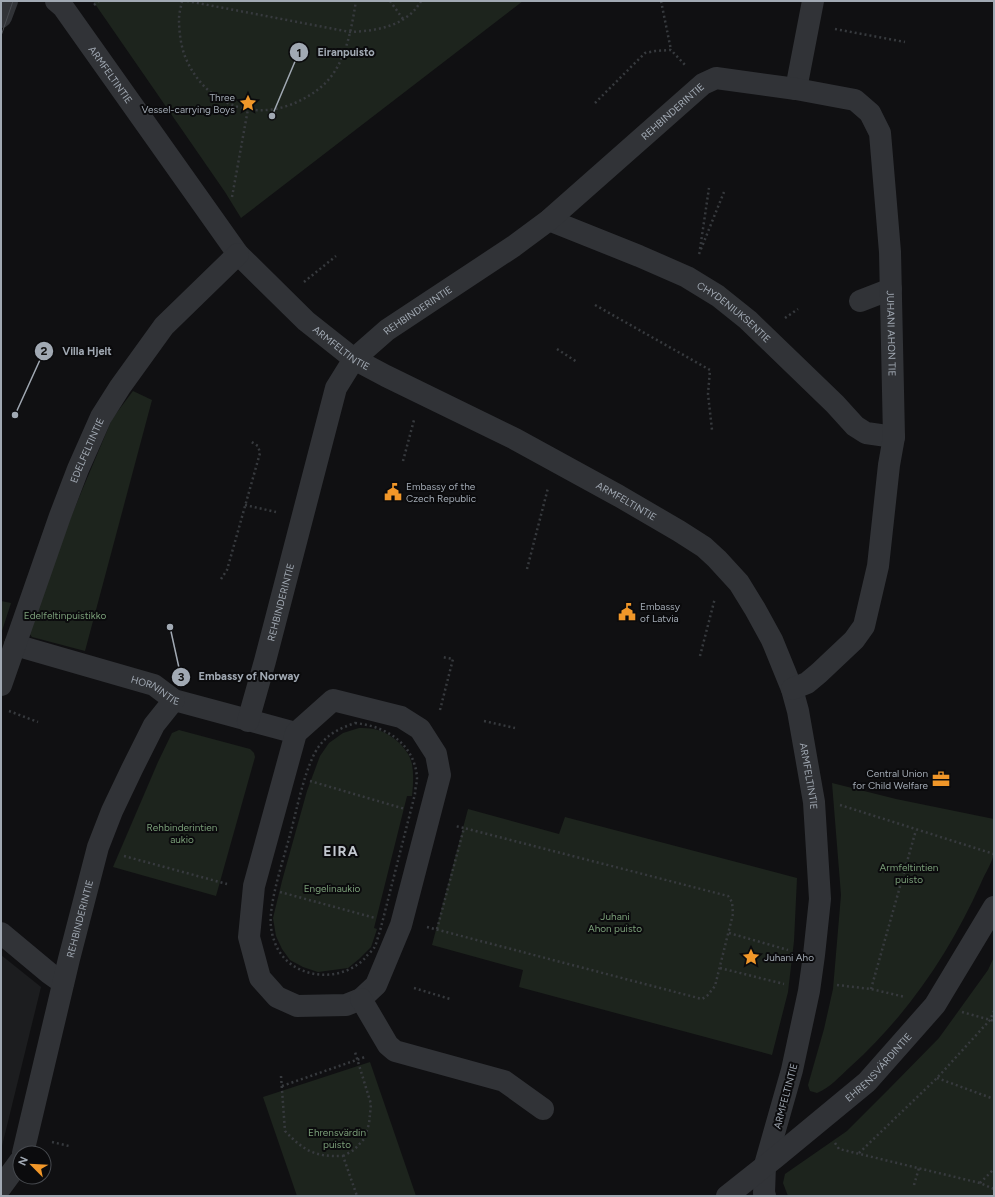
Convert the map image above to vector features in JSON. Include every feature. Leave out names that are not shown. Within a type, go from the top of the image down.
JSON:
[{"type":"street","points":[[1,17],[7,1]]},
{"type":"street","name":"ARMFELTINTIE","points":[[56,1],[63,7],[238,254],[306,320],[354,359],[515,439],[650,513],[704,548],[717,559],[739,583],[755,609],[772,640],[792,689],[798,711],[814,802],[820,899],[810,986],[792,1070],[765,1165],[765,1196]]},
{"type":"street","points":[[796,89],[813,1]]},
{"type":"street","name":"REHBINDERINTIE","points":[[248,721],[336,388],[354,359],[398,322],[514,246],[549,220],[703,84],[716,78],[796,89]]},
{"type":"street","name":"JUHANI AHON TIE","points":[[792,689],[807,683],[819,673],[854,640],[864,626],[878,566],[889,465],[894,437],[890,252],[880,133],[870,113],[855,100],[796,89]]},
{"type":"street","name":"CHYDENIUKSENTIE","points":[[549,220],[680,274],[718,296],[748,320],[835,404],[855,426],[866,433],[894,437]]},
{"type":"street","name":"EDELFELTINTIE","points":[[1,685],[60,516],[78,469],[101,417],[120,387],[164,326],[238,254]]},
{"type":"street","points":[[860,301],[891,289]]},
{"type":"street","name":"HORNINTIE","points":[[15,645],[154,685],[174,700],[296,733]]},
{"type":"street","name":"REHBINDERINTIE","points":[[25,1145],[63,983],[98,847],[112,812],[154,725],[174,700]]},
{"type":"street","points":[[333,700],[401,717],[420,729],[436,754],[440,775],[401,925],[376,985],[361,999],[346,1005],[297,1006],[277,997],[260,978],[249,937],[254,886],[296,733],[333,700]]},
{"type":"street","name":"EHRENSVÄRDINTIE","points":[[727,1196],[843,1102],[872,1076],[935,1005],[994,907]]},
{"type":"street","points":[[1,933],[63,983]]},
{"type":"street","points":[[361,999],[388,1045],[395,1051],[504,1081],[543,1109]]},
{"type":"street","points":[[1,1187],[12,1172]]},
{"type":"path","points":[[182,1],[179,18],[181,41],[186,60],[195,74],[209,91],[227,103],[261,111],[277,110],[302,101],[324,86],[336,71],[343,54],[350,32],[356,1]]},
{"type":"path","points":[[187,1],[350,32],[370,31],[389,27],[403,19],[418,6],[421,1]]},
{"type":"path","points":[[390,1],[403,19]]},
{"type":"path","points":[[661,1],[671,50],[703,84]]},
{"type":"path","points":[[808,25],[905,42]]},
{"type":"path","points":[[595,103],[645,53],[671,50]]},
{"type":"path","points":[[230,202],[248,109]]},
{"type":"path","points":[[709,188],[700,253],[724,192]]},
{"type":"path","points":[[301,285],[336,256]]},
{"type":"path","points":[[595,305],[710,370],[708,394],[712,430]]},
{"type":"path","points":[[556,349],[577,362]]},
{"type":"path","points":[[403,461],[415,416]]},
{"type":"path","points":[[221,579],[227,570],[260,453],[258,446],[250,441]]},
{"type":"path","points":[[527,569],[549,487]]},
{"type":"path","points":[[245,505],[282,514]]},
{"type":"path","points":[[700,656],[716,593]]},
{"type":"path","points":[[440,711],[453,659],[442,657]]},
{"type":"path","points":[[7,711],[38,722]]},
{"type":"path","points":[[484,721],[514,728]]},
{"type":"path","points":[[355,723],[368,724],[380,728],[395,736],[405,746],[414,762],[417,779],[412,811],[384,920],[374,948],[362,961],[348,971],[331,976],[302,970],[288,963],[274,942],[271,929],[273,891],[305,780],[319,746],[327,737],[340,728],[355,723]]},
{"type":"path","points":[[301,779],[412,811]]},
{"type":"path","points":[[814,802],[842,805],[994,854]]},
{"type":"path","points":[[437,929],[702,999],[707,996],[714,986],[720,968],[733,914],[732,902],[728,896],[464,828]]},
{"type":"path","points":[[871,989],[916,830]]},
{"type":"path","points":[[117,854],[221,883]]},
{"type":"path","points":[[273,891],[384,920]]},
{"type":"path","points":[[729,933],[796,952],[814,955]]},
{"type":"path","points":[[720,968],[810,986],[871,989],[899,996]]},
{"type":"path","points":[[414,988],[450,999]]},
{"type":"path","points":[[859,1153],[937,1078],[990,1020],[994,1011]]},
{"type":"path","points":[[961,1012],[994,1021]]},
{"type":"path","points":[[282,1086],[357,1060],[388,1045]]},
{"type":"path","points":[[281,1076],[285,1131],[299,1146],[314,1153],[330,1157],[343,1156],[354,1150],[364,1139],[369,1124],[371,1104],[355,1052]]},
{"type":"path","points":[[937,1078],[994,1099]]},
{"type":"path","points":[[831,1138],[838,1149],[980,1183],[994,1189]]},
{"type":"path","points":[[46,1141],[69,1146]]},
{"type":"path","points":[[343,1156],[357,1196]]},
{"type":"path","points":[[914,1185],[919,1168]]},
{"type":"path","points":[[980,1183],[994,1169]]},
{"type":"shaded area","points":[[1,955],[41,987],[1,1150]]},
{"type":"green space","points":[[93,1],[523,1],[241,218],[225,192]]},
{"type":"green space","name":"Edelfeltinpuistikko","points":[[133,391],[152,400],[85,651],[32,637],[29,633],[70,519],[112,419]]},
{"type":"green space","points":[[1,601],[11,603],[1,634]]},
{"type":"green space","name":"Engelinaukio","points":[[359,728],[370,728],[386,733],[398,742],[407,752],[412,764],[412,796],[407,796],[374,928],[377,929],[371,947],[348,968],[318,972],[303,967],[290,960],[282,949],[276,936],[273,918],[307,791],[320,756],[329,743],[343,733]]},
{"type":"green space","name":"Rehbinderintien aukio","points":[[179,730],[250,749],[254,753],[255,757],[216,896],[113,867],[158,762],[172,733]]},
{"type":"green space","name":"Armfeltintien puisto","points":[[832,783],[896,799],[994,819],[994,848],[991,864],[969,909],[941,958],[925,982],[908,1005],[871,1047],[835,1082],[817,1093],[810,1091],[808,1085],[824,1029],[833,989],[841,895]]},
{"type":"green space","name":"Juhani Ahon puisto","points":[[468,809],[559,834],[565,817],[797,878],[794,941],[788,992],[772,1055],[519,987],[523,970],[432,945]]},
{"type":"green space","points":[[994,957],[994,1196],[788,1196],[783,1183],[785,1174],[847,1131],[939,1038],[988,970]]},
{"type":"green space","name":"Ehrensvärdin puisto","points":[[370,1062],[416,1196],[297,1196],[263,1097]]},
{"type":"tram line","points":[[1,36],[13,1]]},
{"type":"place","name":"Three Vessel-carrying Boys","points":[[248,103]]},
{"type":"place","name":"Eiranpuisto","points":[[272,116]]},
{"type":"place","name":"Villa Hjelt","points":[[15,415]]},
{"type":"place","name":"Embassy of the Czech Republic","points":[[393,492]]},
{"type":"place","name":"Embassy of Latvia","points":[[627,612]]},
{"type":"place","name":"Embassy of Norway","points":[[170,627]]},
{"type":"place","name":"Central Union for Child Welfare","points":[[941,779]]},
{"type":"place","name":"Juhani Aho","points":[[751,957]]},
{"type":"district","name":"EIRA","points":[[341,851]]}]
